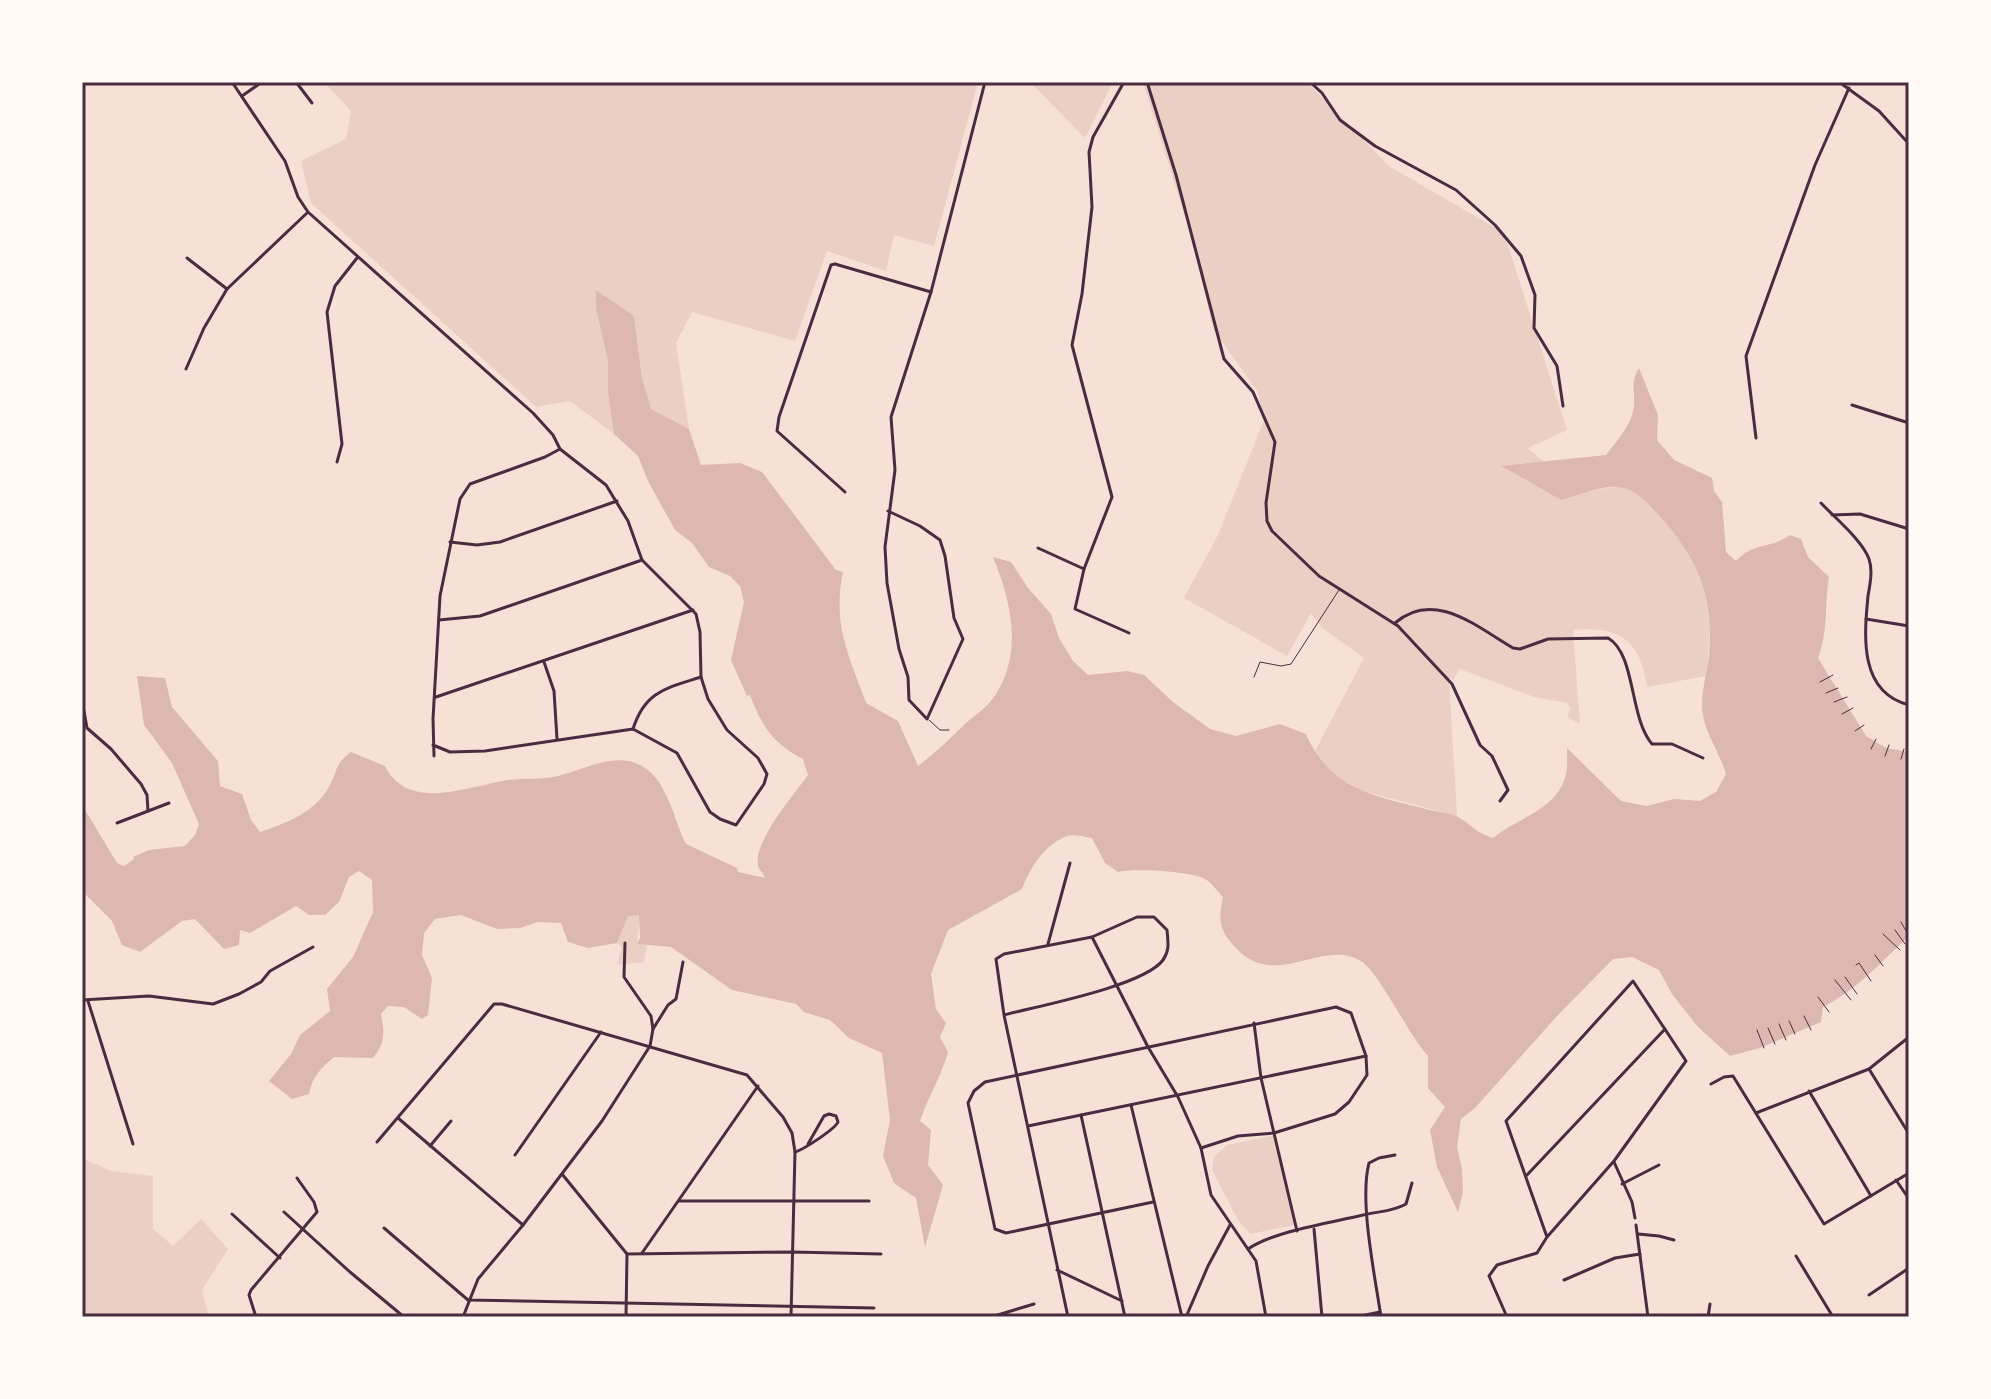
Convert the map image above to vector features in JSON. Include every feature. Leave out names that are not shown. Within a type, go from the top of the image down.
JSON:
[{"type":"street","points":[[232,82],[285,161],[298,197],[308,212],[533,413],[553,435],[560,449],[596,475],[617,501],[642,560],[693,610],[699,624],[701,677],[720,721],[766,770],[764,784],[736,825],[710,812],[674,749],[633,729],[470,752],[446,752],[433,745]]},
{"type":"street","points":[[242,96],[262,82]]},
{"type":"street","points":[[296,82],[312,103]]},
{"type":"street","points":[[888,511],[920,526],[940,540],[954,618],[963,639],[927,719],[909,700],[908,677],[893,618],[885,547],[888,511],[895,470],[891,417],[931,292],[985,82]]},
{"type":"street","points":[[1124,82],[1090,145],[1092,207],[1082,294],[1072,345],[1112,497],[1084,569],[1075,609],[1129,633]]},
{"type":"street","points":[[1147,82],[1176,175],[1224,359],[1253,392],[1275,442],[1266,503],[1267,521],[1272,531],[1319,576],[1395,623],[1452,684],[1480,745],[1492,756],[1508,790],[1500,801]]},
{"type":"street","points":[[1310,82],[1322,93],[1340,120],[1375,146],[1456,190],[1495,225],[1521,256],[1535,295],[1534,328],[1557,366],[1563,406]]},
{"type":"street","points":[[1839,82],[1879,111],[1909,144]]},
{"type":"street","points":[[1756,438],[1746,356],[1815,165],[1849,88]]},
{"type":"street","points":[[186,369],[204,328],[227,289],[308,212]]},
{"type":"street","points":[[187,258],[227,289]]},
{"type":"street","points":[[337,462],[342,448],[327,312],[335,286],[357,258]]},
{"type":"street","points":[[845,492],[777,431],[831,265],[931,292]]},
{"type":"street","points":[[1852,405],[1909,423]]},
{"type":"street","points":[[434,756],[441,589],[460,499],[467,487],[560,449]]},
{"type":"street","points":[[450,542],[477,545],[500,542],[617,501]]},
{"type":"street","points":[[1821,503],[1869,558],[1871,574],[1866,657],[1871,673],[1888,697],[1909,705]]},
{"type":"street","points":[[1832,515],[1860,514],[1909,529]]},
{"type":"street","points":[[1038,548],[1084,569]]},
{"type":"street","points":[[438,620],[480,616],[642,560]]},
{"type":"street","points":[[1395,623],[1410,613],[1434,608],[1448,611],[1513,648],[1520,649],[1548,639],[1608,638],[1622,650],[1642,732],[1652,744],[1672,744],[1703,758]]},
{"type":"street","points":[[435,697],[693,610]]},
{"type":"street","points":[[1866,619],[1909,626]]},
{"type":"street","points":[[544,662],[554,691],[557,739]]},
{"type":"street","points":[[633,729],[639,712],[652,696],[668,687],[701,677]]},
{"type":"street","points":[[82,700],[87,728],[111,749],[141,784],[147,795],[148,811]]},
{"type":"street","points":[[117,823],[169,803]]},
{"type":"street","points":[[1048,945],[1070,863]]},
{"type":"street","points":[[1004,1015],[1118,986],[1160,964],[1168,951],[1167,930],[1154,917],[1137,917],[1092,937],[997,957],[1004,1015],[1068,1317]]},
{"type":"street","points":[[1092,937],[1148,1047],[1178,1095],[1201,1148],[1211,1195],[1248,1250],[1260,1276],[1266,1317]]},
{"type":"street","points":[[463,1317],[478,1279],[602,1121],[650,1046],[653,1029],[651,1016],[624,977],[625,943]]},
{"type":"street","points":[[82,1000],[149,996],[213,1004],[261,982],[270,971],[313,947]]},
{"type":"street","points":[[653,1029],[668,1005],[676,999],[683,962]]},
{"type":"street","points":[[1507,1317],[1489,1276],[1497,1265],[1537,1253],[1547,1237],[1614,1161],[1686,1061],[1633,981],[1506,1121],[1547,1237]]},
{"type":"street","points":[[88,1001],[133,1144]]},
{"type":"street","points":[[377,1142],[494,1004],[747,1075],[783,1117],[792,1133],[795,1152],[791,1317]]},
{"type":"street","points":[[1153,1202],[1006,1233],[995,1229],[968,1103],[974,1091],[985,1082],[1254,1023],[1336,1007],[1351,1013],[1366,1056],[1367,1075],[1349,1102],[1335,1114],[1274,1133],[1238,1136],[1201,1148]]},
{"type":"street","points":[[1254,1023],[1261,1078],[1297,1231]]},
{"type":"street","points":[[1527,1175],[1665,1029]]},
{"type":"street","points":[[515,1155],[601,1032]]},
{"type":"street","points":[[1755,1113],[1869,1069],[1909,1037]]},
{"type":"street","points":[[1027,1126],[1366,1056]]},
{"type":"street","points":[[1869,1069],[1909,1134]]},
{"type":"street","points":[[1711,1084],[1733,1076],[1824,1224],[1909,1173]]},
{"type":"street","points":[[642,1253],[758,1086]]},
{"type":"street","points":[[1809,1091],[1871,1196]]},
{"type":"street","points":[[1131,1105],[1184,1317]]},
{"type":"street","points":[[1081,1115],[1125,1317]]},
{"type":"street","points":[[795,1152],[802,1151],[808,1144],[824,1116],[836,1116],[836,1128],[808,1144]]},
{"type":"street","points":[[398,1118],[523,1225]]},
{"type":"street","points":[[430,1146],[451,1121]]},
{"type":"street","points":[[1356,1317],[1381,1315],[1367,1214],[1366,1175],[1369,1163],[1395,1155]]},
{"type":"street","points":[[1614,1161],[1632,1202],[1635,1218]]},
{"type":"street","points":[[1622,1184],[1659,1165]]},
{"type":"street","points":[[562,1174],[627,1254],[626,1317]]},
{"type":"street","points":[[256,1317],[249,1295],[251,1290],[317,1212],[314,1202],[297,1178]]},
{"type":"street","points":[[1896,1180],[1909,1199]]},
{"type":"street","points":[[1248,1250],[1266,1237],[1367,1214],[1395,1211],[1406,1204],[1412,1183]]},
{"type":"street","points":[[679,1201],[869,1201]]},
{"type":"street","points":[[284,1212],[404,1317]]},
{"type":"street","points":[[232,1214],[280,1258]]},
{"type":"street","points":[[1184,1317],[1230,1225]]},
{"type":"street","points":[[1636,1225],[1648,1317]]},
{"type":"street","points":[[1314,1227],[1322,1317]]},
{"type":"street","points":[[384,1228],[468,1300],[874,1308]]},
{"type":"street","points":[[1638,1234],[1674,1240]]},
{"type":"street","points":[[627,1254],[881,1254]]},
{"type":"street","points":[[1564,1280],[1615,1258],[1640,1254]]},
{"type":"street","points":[[1796,1256],[1833,1317]]},
{"type":"street","points":[[1869,1295],[1909,1268]]},
{"type":"street","points":[[1057,1270],[1122,1301]]},
{"type":"street","points":[[991,1317],[1034,1304]]},
{"type":"street","points":[[1708,1317],[1710,1304]]},
{"type":"street","points":[[1011,1310],[1013,1317]]},
{"type":"lane","points":[[1254,677],[1260,662],[1281,666],[1291,664],[1340,588]]},
{"type":"lane","points":[[927,719],[940,730],[949,730]]},
{"type":"path","points":[[1820,682],[1833,675]]},
{"type":"path","points":[[1826,693],[1838,688]]},
{"type":"path","points":[[1834,702],[1847,697]]},
{"type":"path","points":[[1842,714],[1853,708]]},
{"type":"path","points":[[1855,731],[1864,725]]},
{"type":"path","points":[[1871,749],[1876,739]]},
{"type":"path","points":[[1885,756],[1889,745]]},
{"type":"path","points":[[1901,759],[1904,749]]},
{"type":"path","points":[[1901,922],[1909,936]]},
{"type":"path","points":[[1895,930],[1905,944]]},
{"type":"path","points":[[1883,934],[1900,950]]},
{"type":"path","points":[[1875,955],[1883,966]]},
{"type":"path","points":[[1856,965],[1859,963],[1871,981]]},
{"type":"path","points":[[1845,977],[1857,994]]},
{"type":"path","points":[[1835,980],[1851,1000]]},
{"type":"path","points":[[1818,997],[1829,1012]]},
{"type":"path","points":[[1804,1016],[1811,1030]]},
{"type":"path","points":[[1789,1021],[1795,1034]]},
{"type":"path","points":[[1779,1024],[1786,1040]]},
{"type":"path","points":[[1768,1028],[1775,1044]]},
{"type":"path","points":[[1757,1030],[1764,1048]]},
{"type":"shaded area","points":[[324,82],[978,82],[934,246],[894,235],[886,271],[827,251],[795,341],[692,312],[676,343],[689,429],[651,409],[642,378],[634,316],[596,309],[608,361],[608,393],[614,434],[570,401],[536,407],[311,203],[301,161],[346,139],[351,111]]},
{"type":"shaded area","points":[[1030,82],[1113,82],[1085,138]]},
{"type":"shaded area","points":[[1143,82],[1307,82],[1389,166],[1504,233],[1567,430],[1528,448],[1545,463],[1502,467],[1561,500],[1616,487],[1634,490],[1644,498],[1676,534],[1704,590],[1709,630],[1706,676],[1647,687],[1639,658],[1625,639],[1603,631],[1573,630],[1580,724],[1567,717],[1571,709],[1567,703],[1534,697],[1460,669],[1453,680],[1449,678],[1457,816],[1363,791],[1332,774],[1314,753],[1364,658],[1322,628],[1311,613],[1287,656],[1184,598],[1218,535],[1264,420],[1258,392],[1213,329],[1195,249]]},
{"type":"shaded area","points":[[596,290],[634,316],[642,378],[651,409],[689,429],[701,465],[740,463],[762,472],[836,570],[843,572],[841,624],[866,703],[898,721],[918,766],[990,702],[1004,678],[1012,643],[1011,626],[1005,591],[993,557],[1011,562],[1051,614],[1059,638],[1073,661],[1088,675],[1127,671],[1144,675],[1173,702],[1210,729],[1236,736],[1280,724],[1306,734],[1327,767],[1355,787],[1452,815],[1493,838],[1536,812],[1555,796],[1566,774],[1567,748],[1621,801],[1647,806],[1674,799],[1700,801],[1716,792],[1726,774],[1703,714],[1702,699],[1709,656],[1709,614],[1700,577],[1682,544],[1650,506],[1629,490],[1604,488],[1561,500],[1501,466],[1606,455],[1631,418],[1634,382],[1639,368],[1658,415],[1657,440],[1674,460],[1712,478],[1714,491],[1722,502],[1726,552],[1736,561],[1756,548],[1790,535],[1801,539],[1808,557],[1829,577],[1825,628],[1818,658],[1866,736],[1886,748],[1909,752],[1909,936],[1858,983],[1823,1007],[1821,1022],[1760,1048],[1730,1056],[1698,1027],[1672,994],[1659,970],[1632,957],[1613,959],[1475,1108],[1461,1119],[1457,1147],[1463,1192],[1458,1212],[1437,1167],[1430,1130],[1445,1107],[1428,1088],[1428,1056],[1368,967],[1346,955],[1330,955],[1282,965],[1266,965],[1251,960],[1235,947],[1223,930],[1220,918],[1223,897],[1207,880],[1175,872],[1118,872],[1105,863],[1092,838],[1076,835],[1059,840],[1045,851],[1022,889],[948,930],[931,974],[936,1009],[946,1023],[940,1037],[948,1052],[920,1121],[931,1130],[928,1165],[943,1185],[925,1247],[916,1198],[894,1183],[883,1156],[890,1120],[882,1053],[849,1038],[830,1020],[804,1012],[796,1004],[732,990],[671,947],[637,944],[640,938],[639,915],[628,916],[617,943],[588,948],[568,942],[561,923],[538,922],[520,928],[497,929],[461,915],[435,919],[424,933],[422,955],[432,978],[428,1015],[422,1019],[404,1007],[388,1006],[381,1014],[383,1038],[373,1058],[334,1057],[318,1073],[309,1094],[292,1099],[269,1081],[291,1054],[300,1035],[330,1011],[327,989],[353,957],[373,912],[372,880],[359,871],[349,877],[339,902],[325,915],[309,915],[296,906],[250,933],[240,930],[239,945],[224,949],[195,919],[182,921],[140,952],[122,945],[112,921],[82,891],[82,805],[117,863],[124,866],[133,857],[149,850],[185,846],[195,835],[199,824],[172,763],[144,725],[137,676],[165,678],[172,707],[218,761],[220,786],[242,794],[251,820],[260,832],[291,820],[318,801],[340,763],[351,752],[385,766],[395,780],[408,789],[424,793],[458,791],[508,780],[552,777],[621,760],[642,766],[658,781],[686,844],[737,868],[738,872],[765,878],[759,868],[761,847],[775,820],[808,775],[803,759],[783,747],[764,725],[731,660],[744,602],[740,586],[730,576],[709,567],[692,543],[675,530],[638,456],[614,434],[608,393],[608,361],[596,309]]},
{"type":"shaded area","points":[[628,915],[640,915],[637,943],[647,945],[644,962],[617,965],[622,947],[617,943]]},
{"type":"shaded area","points":[[1275,1135],[1294,1225],[1250,1234],[1238,1220],[1212,1170],[1214,1157],[1227,1145]]},
{"type":"shaded area","points":[[82,1158],[111,1171],[153,1176],[153,1229],[173,1246],[201,1219],[228,1249],[202,1290],[209,1317],[82,1317]]}]
